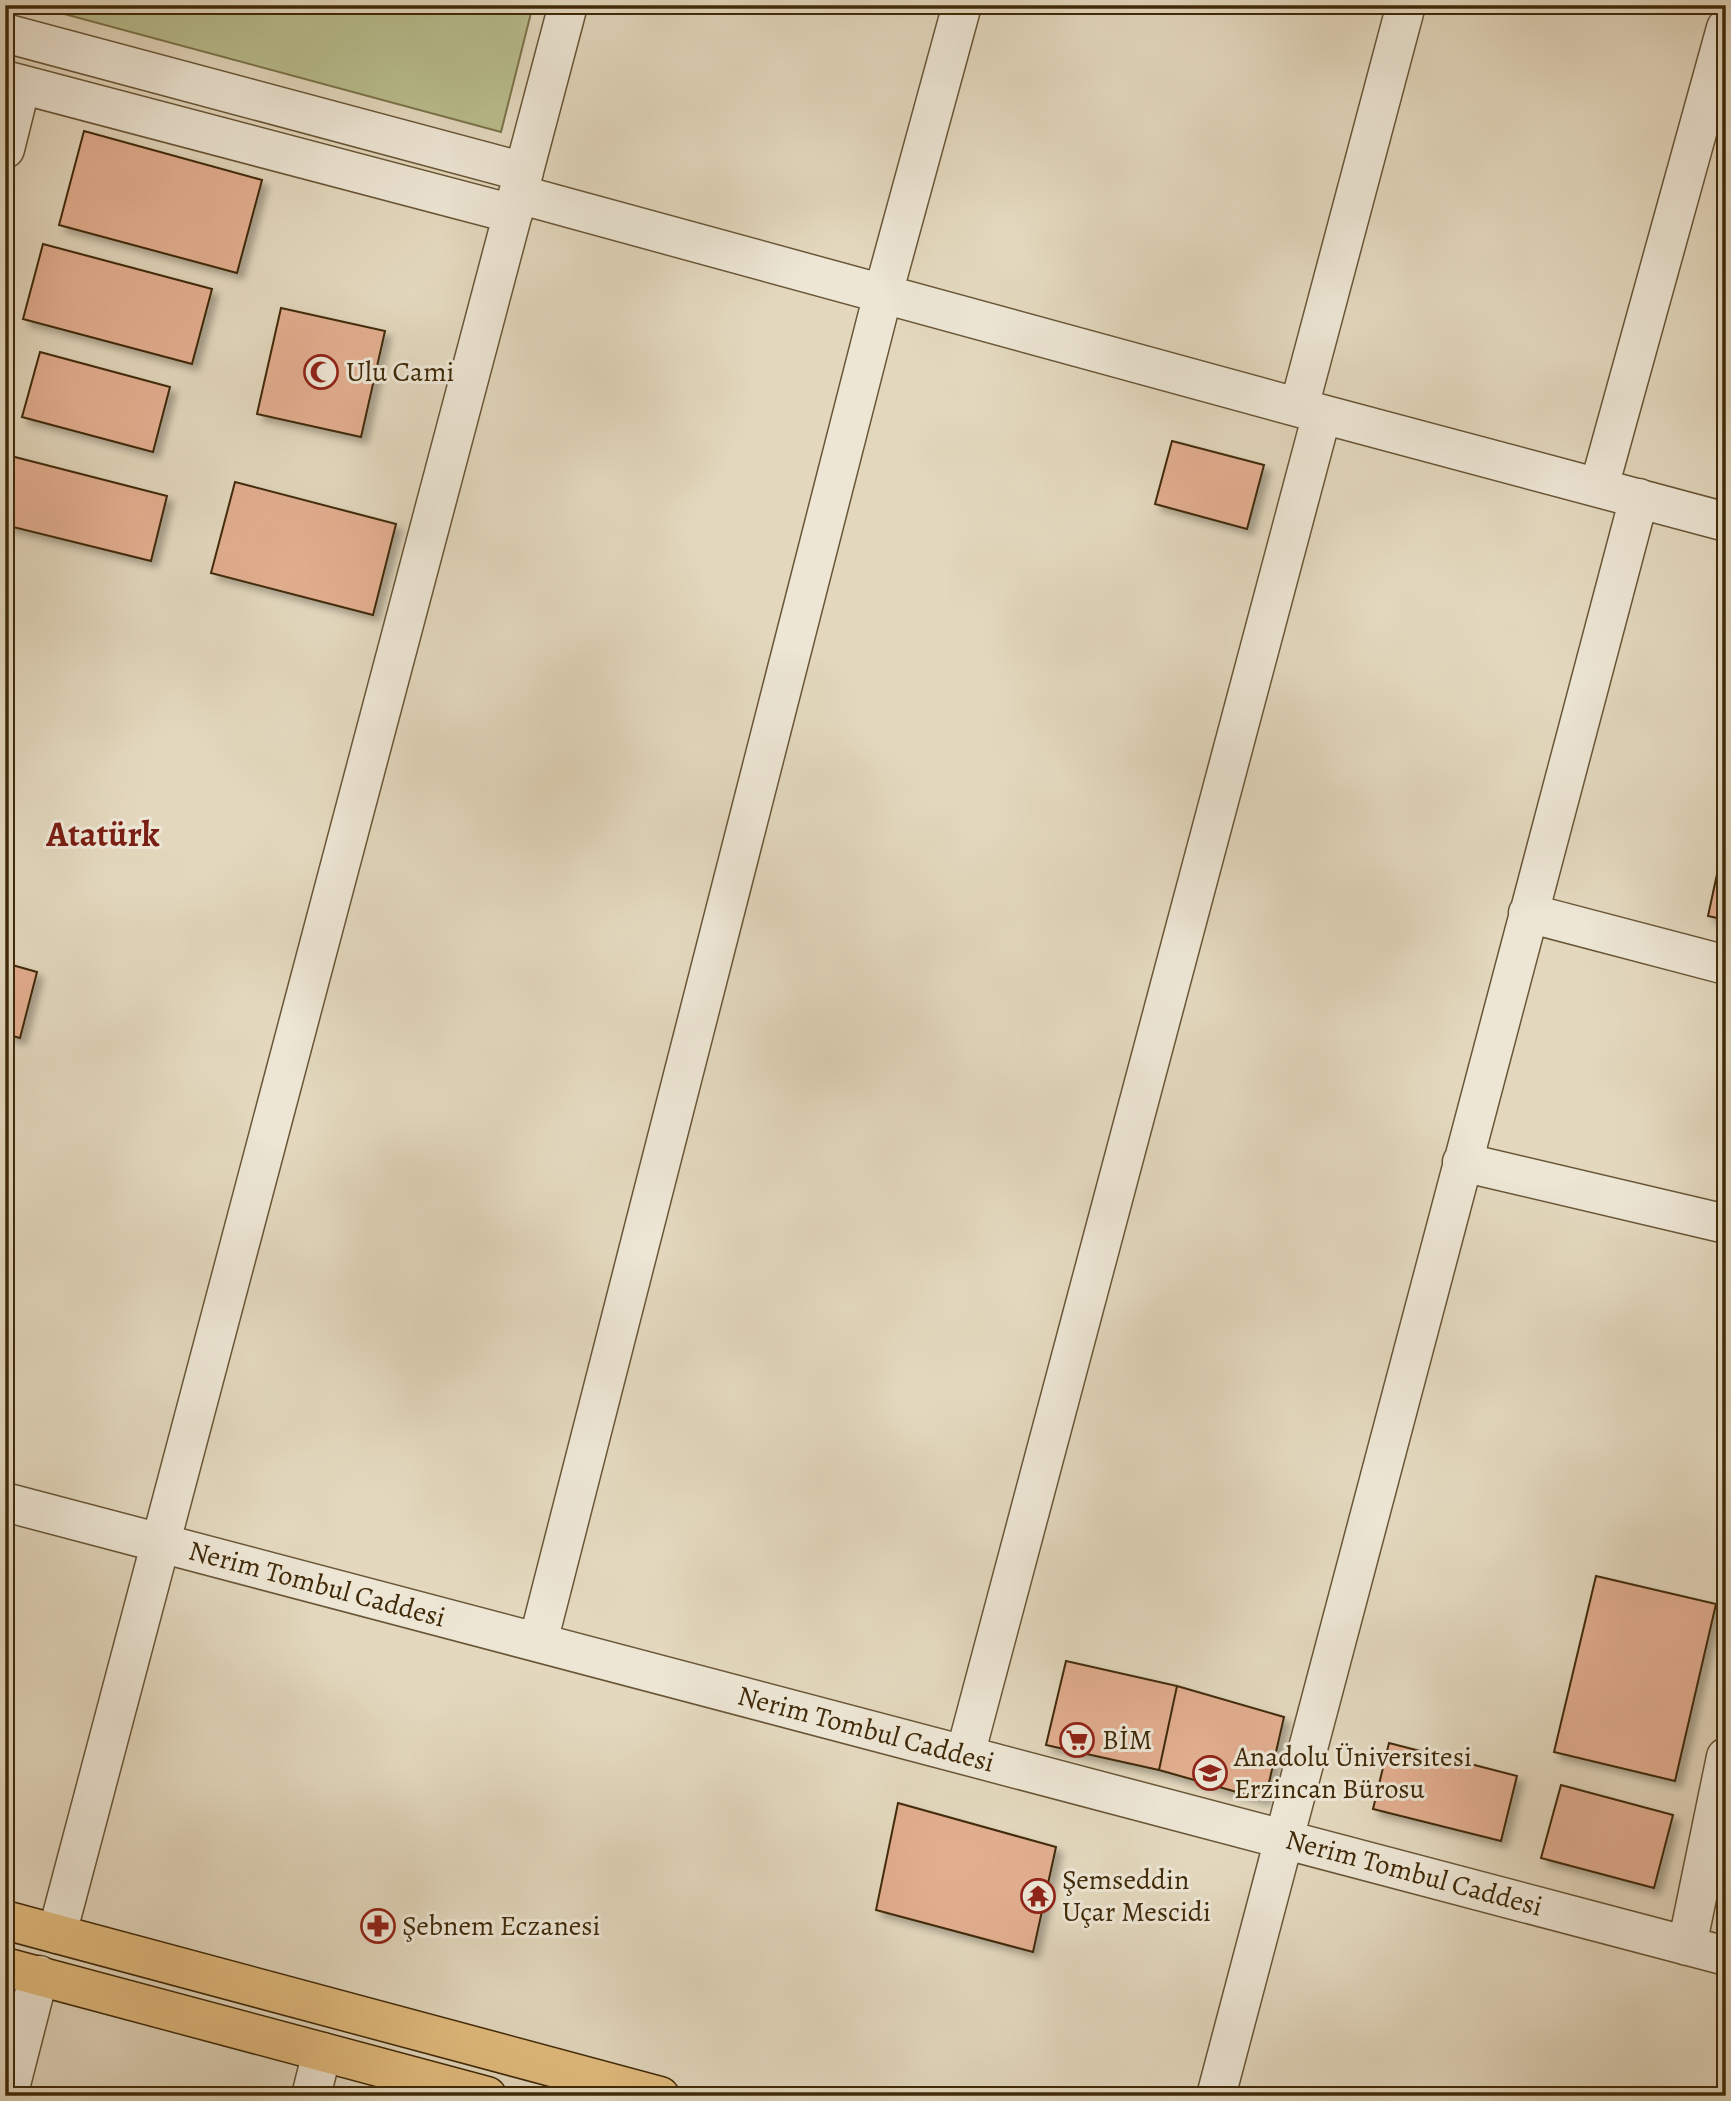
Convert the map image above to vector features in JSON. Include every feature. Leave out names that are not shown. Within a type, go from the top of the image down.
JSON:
[{"type":"main road","points":[[5,1920],[660,2096]]},
{"type":"main road","points":[[22,1971],[487,2096]]},
{"type":"street","points":[[57,1934],[568,5]]},
{"type":"street","points":[[538,1642],[883,294],[962,5]]},
{"type":"street","points":[[965,1755],[1311,410],[1406,5]]},
{"type":"street","points":[[1598,487],[1726,28]]},
{"type":"street","points":[[5,33],[519,193],[1726,522]]},
{"type":"street","points":[[5,149],[13,83],[519,193]]},
{"type":"street","points":[[1216,2096],[1639,498]]},
{"type":"street","points":[[1528,913],[1726,965]]},
{"type":"street","points":[[1462,1162],[1726,1224]]},
{"type":"street","name":"Nerim Tombul Caddesi","points":[[5,1502],[1726,1956]]},
{"type":"street","points":[[1687,1946],[1726,1758]]},
{"type":"street","points":[[8,2096],[22,1971]]},
{"type":"street","points":[[311,2096],[322,2052]]},
{"type":"green space","points":[[31,5],[533,5],[501,132]]},
{"type":"building","points":[[84,131],[262,180],[237,273],[59,225]]},
{"type":"building","points":[[43,244],[212,289],[192,364],[23,319]]},
{"type":"building","name":"Ulu Cami","points":[[281,308],[385,331],[361,437],[257,414]]},
{"type":"building","points":[[40,352],[170,387],[153,452],[22,417]]},
{"type":"building","points":[[1172,441],[1264,465],[1247,529],[1155,504]]},
{"type":"building","points":[[7,455],[167,496],[151,561],[5,525]]},
{"type":"building","points":[[235,482],[396,524],[373,615],[211,573]]},
{"type":"building","points":[[1726,837],[1726,920],[1708,916]]},
{"type":"building","points":[[5,963],[37,972],[20,1038],[5,1034]]},
{"type":"building","points":[[1596,1576],[1716,1604],[1675,1781],[1554,1752]]},
{"type":"building","points":[[1066,1661],[1177,1686],[1159,1770],[1046,1745]]},
{"type":"building","points":[[1177,1686],[1284,1717],[1265,1800],[1159,1770]]},
{"type":"building","points":[[1389,1743],[1517,1776],[1501,1841],[1373,1809]]},
{"type":"building","points":[[1561,1785],[1673,1815],[1654,1888],[1541,1858]]},
{"type":"building","points":[[898,1803],[1056,1847],[1033,1952],[876,1910]]},
{"type":"place","name":"Ulu Cami","points":[[321,372]]},
{"type":"place","name":"BİM","points":[[1077,1740]]},
{"type":"place","name":"Anadolu Üniversitesi Erzincan Bürosu","points":[[1210,1773]]},
{"type":"place","name":"Şemseddin Uçar Mescidi","points":[[1038,1896]]},
{"type":"place","name":"Şebnem Eczanesi","points":[[378,1926]]},
{"type":"district","name":"Atatürk","points":[[103,834]]}]
